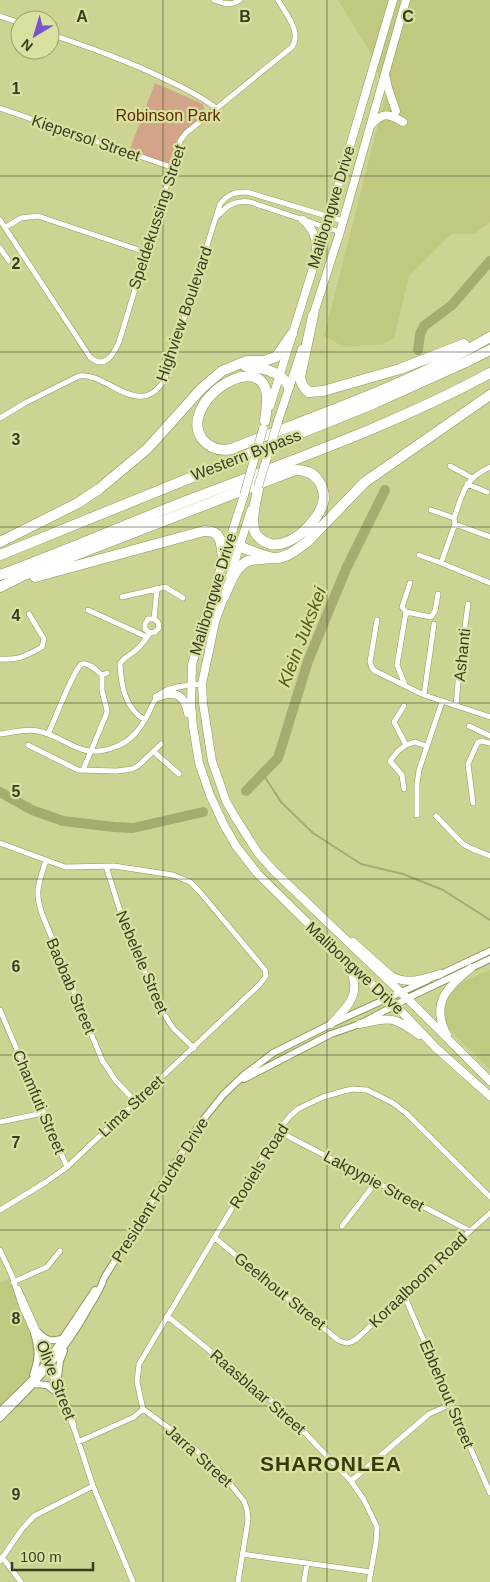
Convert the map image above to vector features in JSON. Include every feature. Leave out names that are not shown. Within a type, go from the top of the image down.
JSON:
[{"type":"highway","points":[[314,316],[300,377],[300,383],[309,392],[324,391],[400,369],[490,335]]},
{"type":"highway","points":[[0,542],[78,503],[99,489],[147,450],[202,388],[218,373],[228,367],[246,361],[264,361],[276,358],[292,334]]},
{"type":"highway","points":[[264,425],[267,396],[265,387],[256,378],[242,376],[227,382],[205,403],[199,415],[198,427],[201,437],[209,445],[221,450],[231,449],[370,394],[432,367],[490,335]]},
{"type":"highway","name":"Western Bypass","points":[[0,555],[375,403],[490,350]]},
{"type":"highway","points":[[236,364],[255,367],[279,375],[289,386]]},
{"type":"highway","name":"Western Bypass","points":[[0,575],[308,455],[385,423],[490,374]]},
{"type":"highway","points":[[224,597],[237,571],[243,564],[253,560],[287,555],[298,549],[365,482],[490,395]]},
{"type":"highway","points":[[0,588],[24,575],[295,470],[308,472],[316,477],[323,490],[324,499],[316,516],[303,531],[283,544],[266,544],[254,530],[253,520],[258,488]]},
{"type":"highway","points":[[0,588],[204,530],[211,530],[217,534],[223,558]]},
{"type":"highway","points":[[228,542],[276,558]]},
{"type":"main road","name":"Malibongwe Drive","points":[[393,0],[326,227],[203,623],[192,665],[190,685],[193,726],[199,763],[210,795],[236,846],[257,873],[344,959],[388,998],[436,1048],[490,1096]]},
{"type":"main road","name":"Malibongwe Drive","points":[[406,0],[340,232],[314,316],[289,386],[215,622],[202,684],[203,702],[212,761],[226,801],[258,854],[490,1081]]},
{"type":"main road","points":[[385,72],[396,111]]},
{"type":"main road","points":[[369,127],[376,120],[388,114],[403,122]]},
{"type":"main road","points":[[303,220],[315,234],[315,260]]},
{"type":"main road","points":[[157,697],[173,693],[181,697],[193,726]]},
{"type":"main road","points":[[324,920],[362,949],[390,976],[396,979],[402,981],[416,980],[440,974]]},
{"type":"main road","points":[[331,1024],[346,1009],[351,1002],[354,992],[351,971],[344,959]]},
{"type":"main road","points":[[452,1043],[441,1023],[441,1004],[447,990],[471,968]]},
{"type":"main road","points":[[360,1024],[388,1018],[398,1020],[436,1048]]},
{"type":"street","points":[[214,0],[224,4],[231,4],[240,0]]},
{"type":"street","name":"Speldekussing Street","points":[[6,227],[90,357],[96,362],[110,358],[118,342],[171,167],[182,138],[292,47],[295,42],[296,33],[278,0]]},
{"type":"street","points":[[60,37],[160,76],[207,100],[216,108]]},
{"type":"street","name":"Kiepersol Street","points":[[0,108],[171,167]]},
{"type":"street","name":"Highview Boulevard","points":[[0,418],[78,376],[92,377],[135,396],[149,394],[160,386],[165,379],[220,204],[225,198],[238,192],[247,192],[343,221]]},
{"type":"street","points":[[217,216],[234,203],[250,202],[340,232]]},
{"type":"street","points":[[0,220],[6,227],[21,218],[38,216],[145,252]]},
{"type":"street","points":[[0,248],[9,261]]},
{"type":"street","points":[[450,466],[472,478]]},
{"type":"street","points":[[441,563],[467,484],[480,472],[490,467]]},
{"type":"street","points":[[467,484],[488,492]]},
{"type":"street","points":[[431,510],[490,536]]},
{"type":"street","points":[[419,555],[490,582]]},
{"type":"street","points":[[410,583],[402,607],[406,612],[428,617],[433,616],[438,594]]},
{"type":"street","points":[[122,597],[165,587],[183,598]]},
{"type":"street","points":[[154,619],[157,588]]},
{"type":"street","name":"Ashanti","points":[[456,706],[468,604]]},
{"type":"street","points":[[88,610],[148,635]]},
{"type":"street","points":[[405,685],[397,665],[406,612]]},
{"type":"street","points":[[0,659],[14,660],[21,658],[44,645],[44,639],[29,614]]},
{"type":"street","points":[[145,720],[134,713],[126,697],[120,664],[122,660],[135,652],[148,635],[159,628],[158,622],[154,619],[148,619],[145,624],[148,635]]},
{"type":"street","points":[[377,620],[370,662],[374,671],[424,695],[490,717]]},
{"type":"street","points":[[424,695],[434,624]]},
{"type":"street","points":[[48,734],[79,666],[81,664],[88,665],[104,674],[101,683],[107,710],[106,715],[84,770]]},
{"type":"street","points":[[0,734],[29,730],[48,734],[74,747],[90,751],[105,750],[131,739],[162,692],[202,684]]},
{"type":"street","points":[[417,815],[417,784],[426,746],[442,702]]},
{"type":"street","points":[[404,706],[394,722],[406,745]]},
{"type":"street","points":[[469,726],[490,736]]},
{"type":"street","points":[[404,789],[402,775],[390,761],[406,745],[415,742],[426,746]]},
{"type":"street","points":[[472,803],[468,762],[478,742],[490,743]]},
{"type":"street","points":[[28,745],[72,767],[84,770],[117,771],[132,769],[146,760],[161,744]]},
{"type":"street","points":[[154,752],[179,774]]},
{"type":"street","points":[[436,816],[466,847],[490,856]]},
{"type":"street","name":"Lima Street","points":[[0,843],[66,867],[114,866],[173,875],[190,882],[265,970],[265,978],[253,991],[67,1167],[0,1210]]},
{"type":"street","name":"Baobab Street","points":[[46,860],[38,886],[37,899],[42,914],[102,1060],[116,1081],[135,1102]]},
{"type":"street","name":"Nebelele Street","points":[[106,866],[122,917],[160,1008],[173,1028],[194,1048]]},
{"type":"street","name":"President Fouche Drive","points":[[0,1418],[32,1383],[66,1339],[199,1125],[224,1095],[252,1068],[273,1053],[331,1024],[490,951]]},
{"type":"street","name":"President Fouche Drive","points":[[238,1082],[330,1034],[360,1024],[396,1006],[407,998],[488,961]]},
{"type":"street","name":"Chamfuti Street","points":[[0,1010],[67,1167]]},
{"type":"street","name":"Rooiels Road","points":[[143,1409],[137,1382],[137,1369],[144,1354],[278,1131],[298,1109],[323,1097],[344,1091],[352,1089],[367,1090],[393,1103],[406,1113],[490,1197]]},
{"type":"street","points":[[0,1122],[43,1113]]},
{"type":"street","name":"Lakpypie Street","points":[[278,1131],[470,1231]]},
{"type":"street","points":[[342,1226],[376,1182]]},
{"type":"street","name":"Koraalboom Road","points":[[345,1343],[354,1341],[490,1214]]},
{"type":"street","name":"Geelhout Street","points":[[215,1238],[331,1334],[345,1343]]},
{"type":"street","name":"Olive Street","points":[[0,1250],[49,1362],[70,1422],[75,1431]]},
{"type":"street","points":[[14,1282],[47,1267],[60,1251]]},
{"type":"street","name":"Ebbehout Street","points":[[404,1295],[490,1493]]},
{"type":"street","name":"Raasblaar Street","points":[[167,1316],[282,1409],[351,1481],[364,1500],[377,1527],[369,1582]]},
{"type":"street","points":[[36,1332],[50,1341],[66,1339],[58,1376]]},
{"type":"street","points":[[36,1332],[38,1354],[32,1383],[47,1385],[60,1395]]},
{"type":"street","name":"Olive Street","points":[[49,1362],[58,1376],[93,1486],[133,1582]]},
{"type":"street","name":"President Fouche Drive","points":[[0,1411],[32,1383]]},
{"type":"street","points":[[351,1481],[429,1414],[451,1404]]},
{"type":"street","points":[[78,1442],[134,1417],[143,1409]]},
{"type":"street","name":"Jarra Street","points":[[143,1409],[177,1434],[218,1469],[246,1505],[248,1515],[238,1582]]},
{"type":"street","points":[[21,1582],[1,1559],[22,1529],[34,1516],[93,1486]]},
{"type":"street","points":[[242,1554],[370,1572]]},
{"type":"street","points":[[304,1582],[307,1564]]},
{"type":"shaded area","points":[[338,0],[490,0],[490,222],[474,234],[451,234],[409,276],[394,338],[383,344],[344,347],[324,336],[386,93],[369,50]]},
{"type":"shaded area","points":[[490,970],[490,1069],[449,1029],[445,1020],[444,1010],[448,997],[455,987]]},
{"type":"shaded area","points":[[10,1278],[49,1362],[0,1409],[0,1283]]},
{"type":"green space","name":"Robinson Park","points":[[155,83],[203,104],[205,114],[186,130],[177,141],[168,165],[129,151]]},
{"type":"waterway","name":"Klein Jukskei","points":[[418,350],[420,334],[424,326],[452,305],[490,261]]},
{"type":"waterway","name":"Klein Jukskei","points":[[246,791],[278,758],[308,661],[346,569],[385,490]]},
{"type":"waterway","points":[[263,774],[281,802],[313,833],[361,864],[403,874],[443,890],[490,920]]},
{"type":"waterway","name":"Klein Jukskei","points":[[0,792],[32,810],[63,821],[114,827],[133,828],[203,812]]},
{"type":"district","name":"SHARONLEA","points":[[331,1463]]}]
